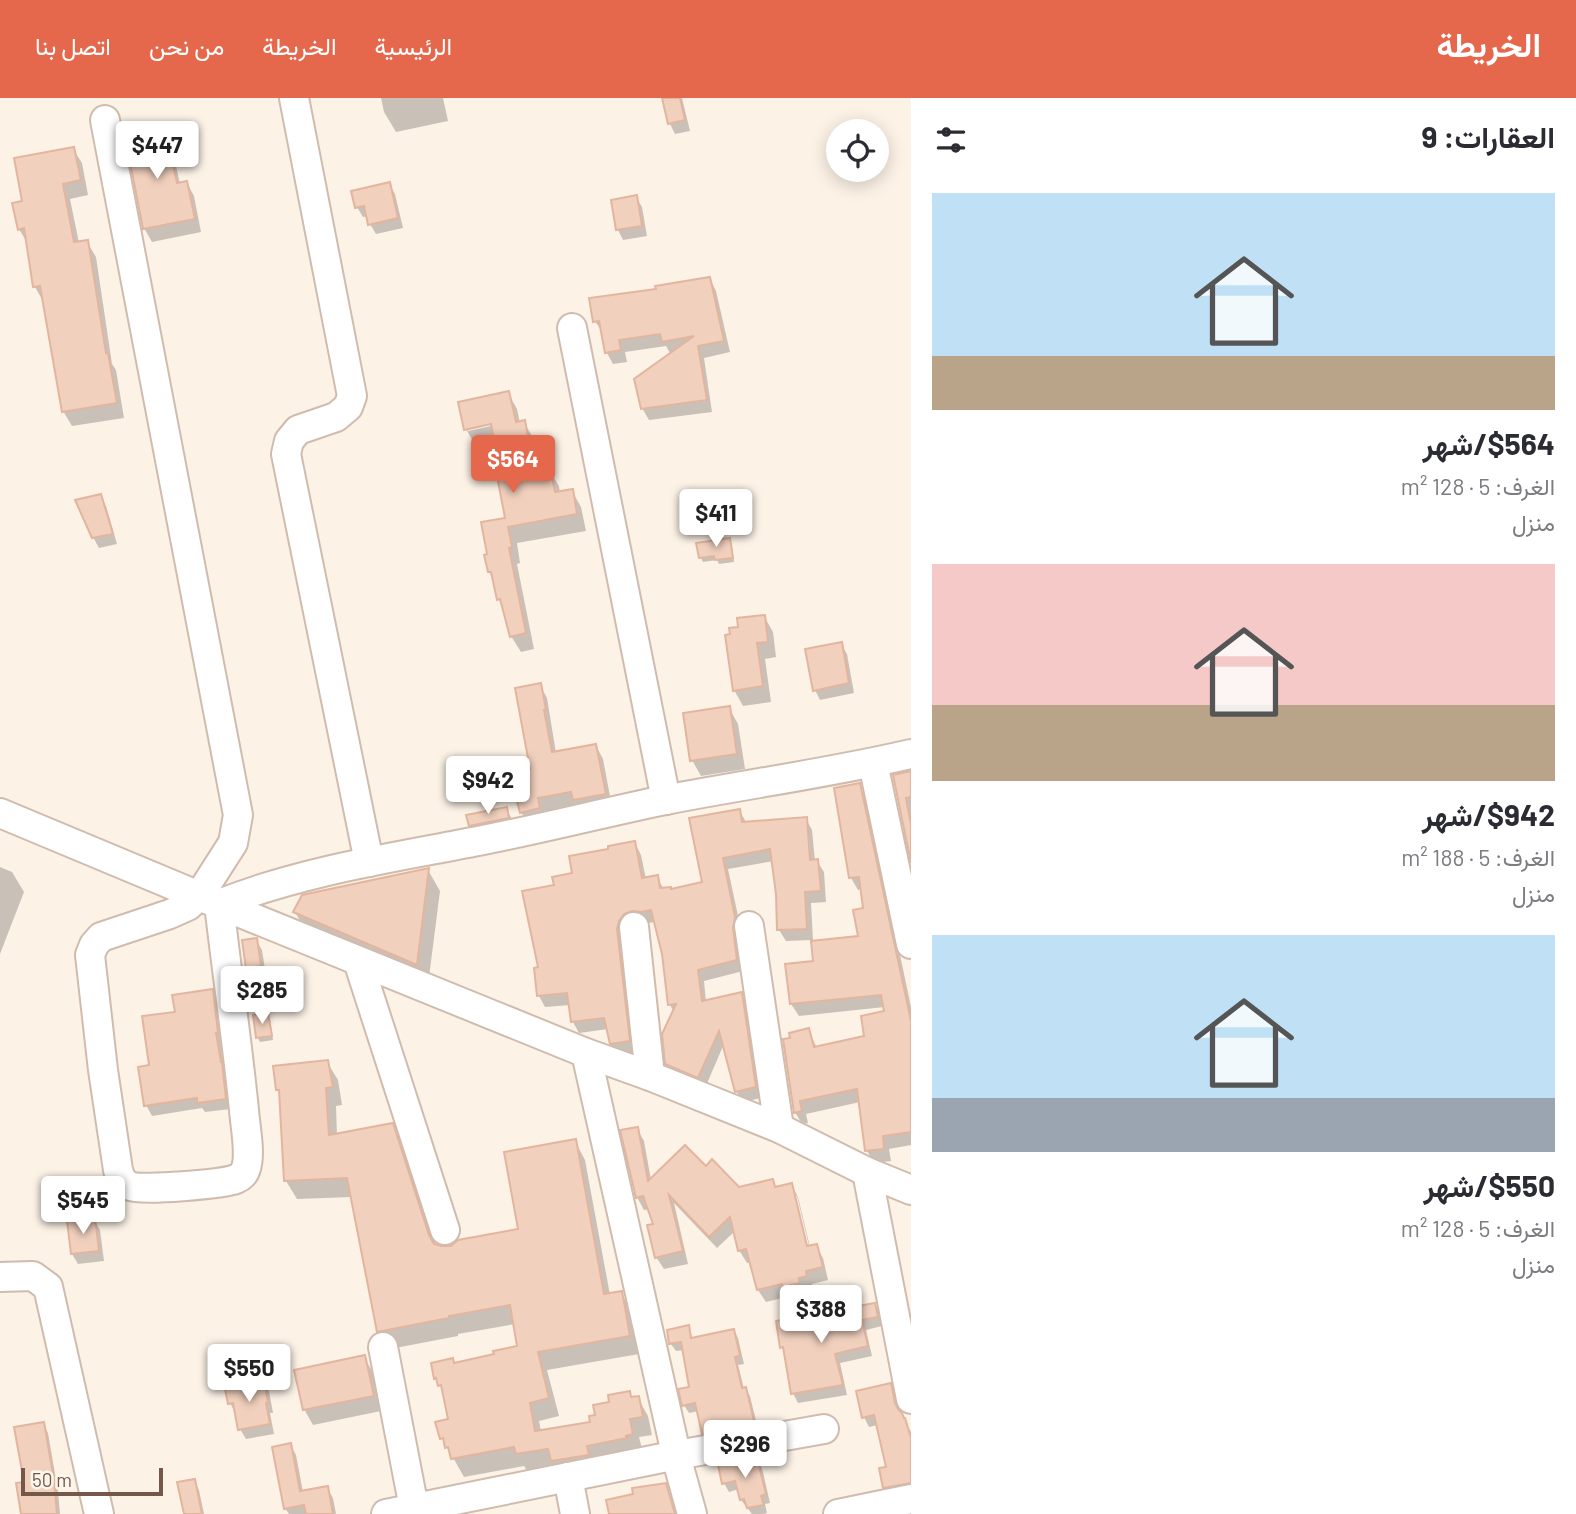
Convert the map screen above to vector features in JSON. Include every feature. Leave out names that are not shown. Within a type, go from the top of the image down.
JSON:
[{"type":"street","points":[[294,98],[352,396],[348,407],[337,417],[299,430],[289,441],[286,454],[369,862]]},
{"type":"street","points":[[105,120],[238,814],[233,843],[209,900],[241,1085],[248,1158],[246,1171],[238,1179],[222,1183],[133,1187],[120,1179],[103,1070],[90,955],[94,945],[102,937],[209,900],[369,862],[525,832],[666,800],[911,754]]},
{"type":"street","points":[[572,328],[666,800]]},
{"type":"street","points":[[873,763],[911,944]]},
{"type":"street","points":[[0,813],[358,961],[779,1128],[867,1172],[911,1190]]},
{"type":"street","points":[[749,926],[779,1128]]},
{"type":"street","points":[[634,927],[650,1076]]},
{"type":"street","points":[[358,961],[445,1230]]},
{"type":"street","points":[[586,1053],[692,1514]]},
{"type":"street","points":[[867,1172],[911,1399]]},
{"type":"street","points":[[0,1277],[33,1276],[48,1287],[99,1514]]},
{"type":"street","points":[[383,1347],[414,1508]]},
{"type":"street","points":[[386,1514],[677,1455],[824,1429]]},
{"type":"street","points":[[568,1478],[575,1514]]},
{"type":"street","points":[[838,1514],[911,1499]]},
{"type":"building","points":[[662,98],[680,98],[685,120],[668,124]]},
{"type":"building","points":[[165,128],[177,183],[187,181],[195,219],[143,229],[125,136]]},
{"type":"building","points":[[74,147],[81,180],[63,184],[74,242],[88,240],[117,403],[62,412],[40,286],[33,287],[24,228],[18,230],[12,203],[22,201],[14,158]]},
{"type":"building","points":[[390,182],[398,218],[368,225],[364,206],[355,208],[351,191]]},
{"type":"building","points":[[637,195],[642,226],[616,230],[611,200]]},
{"type":"building","points":[[710,277],[724,341],[698,346],[707,400],[641,409],[634,379],[694,336],[662,342],[660,334],[619,340],[621,350],[605,353],[599,321],[593,322],[589,298],[656,289],[655,286]]},
{"type":"building","points":[[509,391],[516,422],[525,420],[534,471],[550,468],[555,492],[573,489],[577,514],[508,527],[512,547],[509,548],[526,633],[510,637],[491,572],[488,572],[481,522],[505,518],[493,455],[497,454],[491,424],[464,430],[458,402]]},
{"type":"building","points":[[101,494],[113,534],[92,538],[75,500]]},
{"type":"building","points":[[730,538],[733,558],[699,558],[696,543]]},
{"type":"building","points":[[765,615],[768,642],[757,643],[763,686],[733,691],[725,635],[730,634],[729,628],[738,627],[737,618]]},
{"type":"building","points":[[842,642],[849,683],[813,691],[805,649]]},
{"type":"building","points":[[541,683],[552,752],[596,744],[606,794],[573,800],[571,792],[538,798],[540,808],[520,813],[510,773],[530,769],[515,688]]},
{"type":"building","points":[[730,706],[737,754],[690,761],[683,713]]},
{"type":"building","points":[[911,771],[911,797],[906,798],[911,825],[911,863],[893,775]]},
{"type":"building","points":[[860,783],[911,1021],[911,1132],[883,1136],[884,1149],[865,1151],[857,1089],[800,1101],[802,1111],[794,1113],[783,1039],[790,1038],[789,1033],[809,1028],[814,1047],[864,1036],[861,1016],[884,1011],[881,995],[790,1004],[785,964],[813,961],[811,941],[858,936],[853,910],[863,908],[859,877],[849,878],[834,788]]},
{"type":"building","points":[[507,807],[509,818],[469,826],[466,815]]},
{"type":"building","points":[[740,809],[742,822],[807,817],[810,860],[818,859],[821,891],[805,892],[807,929],[777,930],[776,894],[770,849],[723,858],[735,917],[733,928],[737,960],[698,970],[702,1001],[742,992],[756,1087],[735,1092],[719,1031],[698,1078],[665,1064],[662,1034],[676,1004],[668,1005],[662,954],[651,910],[632,911],[624,914],[619,921],[617,929],[630,1041],[610,1044],[604,1018],[571,1022],[567,993],[537,996],[534,968],[538,967],[522,891],[554,885],[552,877],[572,873],[569,856],[635,841],[642,878],[658,875],[660,888],[671,889],[702,882],[689,818]]},
{"type":"building","points":[[429,868],[417,965],[293,912],[302,895]]},
{"type":"building","points":[[257,938],[261,966],[246,969],[242,940]]},
{"type":"building","points":[[213,989],[216,1033],[226,1099],[197,1103],[197,1098],[144,1106],[138,1067],[149,1065],[142,1016],[175,1012],[172,995]]},
{"type":"building","points":[[268,1013],[272,1036],[256,1038],[253,1015]]},
{"type":"building","points":[[328,1060],[333,1087],[326,1088],[329,1135],[393,1123],[434,1244],[451,1246],[458,1240],[518,1229],[504,1152],[576,1139],[604,1294],[622,1291],[630,1336],[538,1352],[549,1398],[530,1403],[535,1431],[590,1422],[589,1416],[595,1415],[593,1405],[609,1402],[608,1395],[630,1391],[631,1397],[639,1396],[643,1417],[630,1419],[633,1434],[626,1436],[627,1438],[587,1446],[589,1455],[551,1461],[548,1449],[516,1454],[514,1447],[451,1459],[448,1447],[445,1448],[443,1438],[440,1439],[435,1422],[448,1419],[441,1385],[438,1386],[436,1378],[434,1379],[431,1363],[453,1358],[454,1363],[517,1346],[510,1305],[377,1332],[347,1178],[284,1181],[279,1090],[276,1090],[273,1066]]},
{"type":"building","points":[[638,1127],[648,1181],[685,1145],[706,1166],[712,1159],[739,1187],[773,1179],[775,1187],[792,1183],[807,1246],[817,1244],[823,1267],[806,1271],[807,1276],[799,1278],[800,1283],[757,1290],[746,1249],[738,1251],[730,1217],[709,1237],[669,1195],[683,1251],[655,1258],[647,1225],[653,1224],[643,1196],[636,1198],[620,1130]]},
{"type":"building","points":[[95,1218],[99,1251],[71,1254],[67,1221]]},
{"type":"building","points":[[875,1303],[878,1317],[862,1320],[868,1346],[835,1354],[843,1385],[791,1394],[776,1321]]},
{"type":"building","points":[[689,1325],[691,1338],[734,1329],[740,1356],[735,1357],[742,1388],[746,1387],[754,1421],[702,1434],[695,1403],[682,1406],[678,1389],[689,1387],[681,1342],[669,1344],[667,1330]]},
{"type":"building","points":[[365,1355],[374,1396],[303,1410],[294,1370]]},
{"type":"building","points":[[264,1379],[270,1424],[238,1430],[233,1403],[228,1404],[225,1389]]},
{"type":"building","points":[[891,1383],[895,1403],[905,1418],[911,1438],[911,1483],[883,1488],[879,1468],[886,1467],[874,1415],[862,1418],[856,1391]]},
{"type":"building","points":[[44,1422],[57,1514],[21,1514],[16,1483],[24,1482],[14,1427]]},
{"type":"building","points":[[291,1443],[300,1491],[328,1486],[333,1514],[306,1514],[304,1505],[284,1509],[272,1447]]},
{"type":"building","points":[[757,1458],[766,1494],[761,1496],[764,1505],[747,1508],[744,1499],[740,1500],[735,1481],[722,1484],[718,1465]]},
{"type":"building","points":[[195,1479],[202,1514],[184,1514],[177,1482]]},
{"type":"building","points":[[666,1483],[675,1514],[609,1514],[606,1500],[633,1494],[632,1488]]}]
